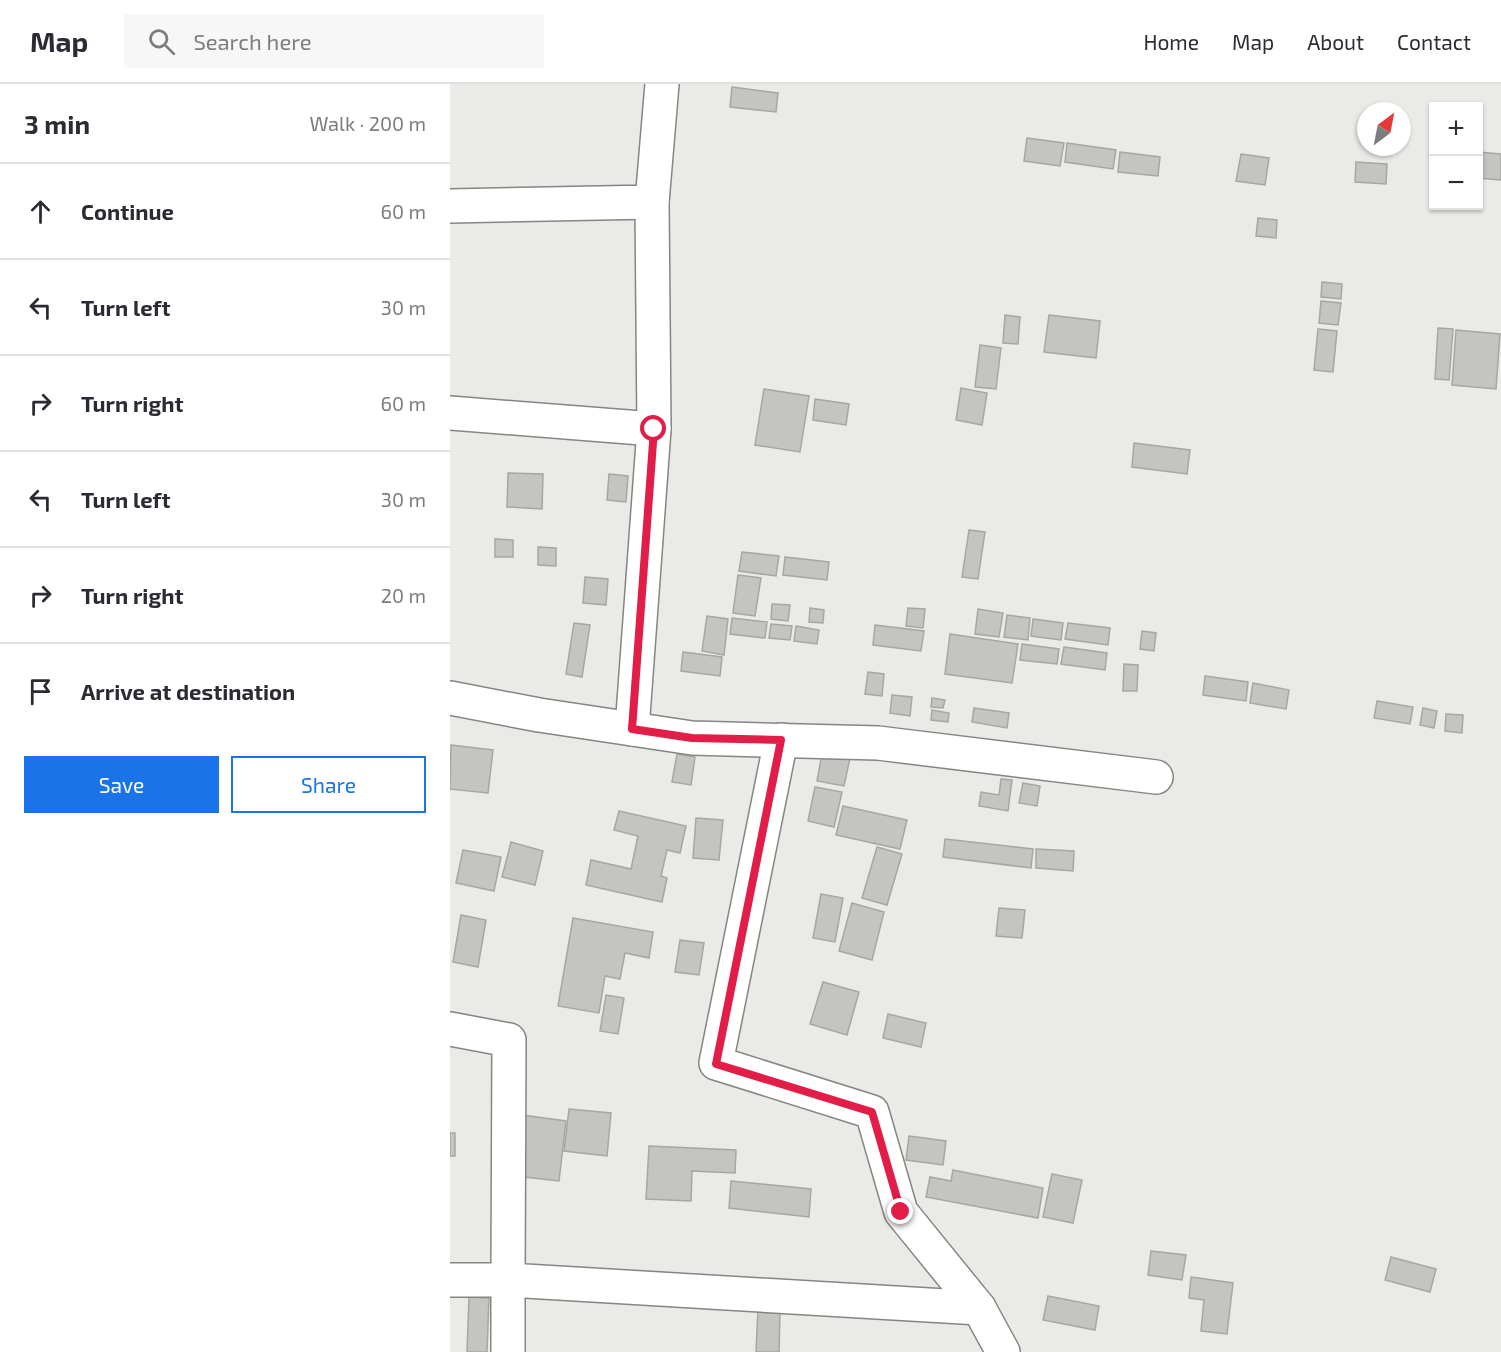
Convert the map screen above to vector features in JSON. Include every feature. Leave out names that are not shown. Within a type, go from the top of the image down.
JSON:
[{"type":"street","points":[[632,729],[654,429],[652,202],[662,84]]},
{"type":"street","points":[[450,206],[652,202]]},
{"type":"street","points":[[450,413],[654,429]]},
{"type":"street","points":[[450,698],[538,715],[692,738],[878,743],[1156,777]]},
{"type":"street","points":[[781,740],[716,1064],[872,1112],[901,1212],[979,1308],[1003,1352]]},
{"type":"street","points":[[450,1029],[509,1040],[508,1352]]},
{"type":"street","points":[[450,1280],[508,1280],[979,1308]]},
{"type":"building","points":[[732,87],[778,93],[776,112],[730,107]]},
{"type":"building","points":[[1027,138],[1064,143],[1060,166],[1024,161]]},
{"type":"building","points":[[1067,143],[1116,150],[1113,169],[1065,162]]},
{"type":"building","points":[[1120,152],[1160,157],[1158,176],[1118,172]]},
{"type":"building","points":[[1483,152],[1501,154],[1501,180],[1483,178]]},
{"type":"building","points":[[1241,154],[1269,158],[1265,185],[1236,181]]},
{"type":"building","points":[[1356,162],[1387,164],[1386,184],[1355,182]]},
{"type":"building","points":[[1258,218],[1277,220],[1276,238],[1256,236]]},
{"type":"building","points":[[1322,282],[1342,284],[1341,299],[1321,297]]},
{"type":"building","points":[[1321,301],[1341,303],[1338,325],[1319,323]]},
{"type":"building","points":[[1005,315],[1020,317],[1018,344],[1003,343]]},
{"type":"building","points":[[1049,315],[1100,321],[1096,358],[1044,352]]},
{"type":"building","points":[[1438,328],[1453,329],[1449,380],[1435,379]]},
{"type":"building","points":[[1318,329],[1337,331],[1333,372],[1314,370]]},
{"type":"building","points":[[1456,330],[1500,334],[1496,389],[1452,385]]},
{"type":"building","points":[[980,345],[1001,348],[996,389],[975,387]]},
{"type":"building","points":[[961,388],[987,393],[982,425],[956,420]]},
{"type":"building","points":[[764,389],[809,396],[800,452],[755,445]]},
{"type":"building","points":[[815,399],[849,404],[846,425],[813,420]]},
{"type":"building","points":[[1134,443],[1190,450],[1187,474],[1132,467]]},
{"type":"building","points":[[508,473],[543,474],[542,509],[507,507]]},
{"type":"building","points":[[609,474],[628,476],[626,502],[607,500]]},
{"type":"building","points":[[969,530],[985,532],[978,579],[962,577]]},
{"type":"building","points":[[495,539],[513,540],[513,557],[495,557]]},
{"type":"building","points":[[538,547],[556,548],[556,566],[538,565]]},
{"type":"building","points":[[742,552],[779,556],[776,576],[739,571]]},
{"type":"building","points":[[785,557],[829,562],[827,580],[783,575]]},
{"type":"building","points":[[738,575],[761,578],[755,616],[733,613]]},
{"type":"building","points":[[585,577],[608,579],[606,605],[583,603]]},
{"type":"building","points":[[772,604],[790,605],[788,621],[771,619]]},
{"type":"building","points":[[810,608],[824,610],[823,623],[809,622]]},
{"type":"building","points":[[908,608],[925,609],[923,628],[906,626]]},
{"type":"building","points":[[978,609],[1003,613],[999,637],[975,634]]},
{"type":"building","points":[[1007,615],[1030,618],[1028,640],[1004,637]]},
{"type":"building","points":[[707,616],[728,619],[724,655],[702,651]]},
{"type":"building","points":[[732,618],[767,622],[765,638],[730,634]]},
{"type":"building","points":[[1033,619],[1063,623],[1061,640],[1031,636]]},
{"type":"building","points":[[574,623],[590,625],[582,677],[566,674]]},
{"type":"building","points":[[1068,623],[1110,628],[1108,645],[1065,639]]},
{"type":"building","points":[[771,624],[792,626],[790,640],[769,638]]},
{"type":"building","points":[[875,625],[924,631],[921,651],[873,645]]},
{"type":"building","points":[[796,626],[819,630],[817,644],[794,641]]},
{"type":"building","points":[[1142,631],[1156,633],[1154,651],[1140,649]]},
{"type":"building","points":[[950,634],[1018,644],[1012,683],[945,674]]},
{"type":"building","points":[[1022,644],[1059,649],[1057,664],[1020,660]]},
{"type":"building","points":[[1064,647],[1107,653],[1105,670],[1061,664]]},
{"type":"building","points":[[683,652],[722,657],[720,676],[681,671]]},
{"type":"building","points":[[1124,664],[1138,665],[1137,691],[1123,691]]},
{"type":"building","points":[[868,672],[884,674],[882,696],[865,694]]},
{"type":"building","points":[[1205,676],[1248,682],[1246,701],[1203,695]]},
{"type":"building","points":[[1253,683],[1289,690],[1286,709],[1250,703]]},
{"type":"building","points":[[892,695],[912,697],[910,716],[890,713]]},
{"type":"building","points":[[932,698],[945,700],[943,708],[931,707]]},
{"type":"building","points":[[1377,701],[1413,707],[1410,724],[1374,718]]},
{"type":"building","points":[[974,708],[1009,713],[1007,728],[972,722]]},
{"type":"building","points":[[1423,708],[1437,711],[1434,728],[1420,725]]},
{"type":"building","points":[[932,710],[949,713],[948,722],[931,720]]},
{"type":"building","points":[[1446,714],[1463,715],[1462,733],[1445,731]]},
{"type":"building","points":[[451,745],[493,750],[488,793],[450,789]]},
{"type":"building","points":[[823,748],[851,753],[844,786],[817,781]]},
{"type":"building","points":[[677,754],[695,757],[691,785],[672,782]]},
{"type":"building","points":[[1001,779],[1012,780],[1008,811],[979,806],[981,792],[999,795]]},
{"type":"building","points":[[1023,783],[1040,786],[1037,806],[1019,803]]},
{"type":"building","points":[[815,787],[842,792],[834,827],[808,821]]},
{"type":"building","points":[[843,806],[907,820],[900,849],[836,835]]},
{"type":"building","points":[[619,811],[686,826],[680,853],[667,850],[661,876],[667,878],[662,902],[586,885],[591,860],[631,869],[638,836],[614,830]]},
{"type":"building","points":[[696,818],[723,820],[719,860],[693,858]]},
{"type":"building","points":[[945,839],[1033,849],[1031,868],[943,857]]},
{"type":"building","points":[[511,842],[543,851],[535,885],[502,877]]},
{"type":"building","points":[[877,847],[902,854],[887,905],[862,898]]},
{"type":"building","points":[[1036,849],[1074,851],[1073,871],[1036,868]]},
{"type":"building","points":[[463,850],[501,857],[494,891],[456,883]]},
{"type":"building","points":[[821,894],[843,898],[835,942],[813,938]]},
{"type":"building","points":[[852,903],[884,912],[872,960],[839,951]]},
{"type":"building","points":[[999,908],[1025,910],[1022,938],[996,936]]},
{"type":"building","points":[[461,915],[486,920],[478,967],[453,962]]},
{"type":"building","points":[[573,918],[653,932],[649,958],[625,953],[620,979],[605,976],[599,1013],[558,1006]]},
{"type":"building","points":[[680,940],[704,943],[699,975],[675,972]]},
{"type":"building","points":[[823,982],[859,992],[847,1035],[810,1024]]},
{"type":"building","points":[[606,995],[624,998],[618,1034],[600,1031]]},
{"type":"building","points":[[888,1014],[926,1023],[921,1047],[883,1038]]},
{"type":"building","points":[[569,1109],[611,1113],[607,1156],[564,1151]]},
{"type":"building","points":[[522,1115],[566,1121],[559,1181],[515,1176]]},
{"type":"building","points":[[450,1133],[455,1133],[455,1156],[450,1156]]},
{"type":"building","points":[[909,1136],[946,1141],[943,1165],[906,1160]]},
{"type":"building","points":[[649,1146],[736,1150],[735,1173],[692,1171],[691,1201],[646,1199]]},
{"type":"building","points":[[953,1170],[1043,1188],[1038,1218],[926,1197],[930,1177],[951,1181]]},
{"type":"building","points":[[1052,1174],[1082,1180],[1073,1223],[1043,1217]]},
{"type":"building","points":[[731,1181],[811,1189],[809,1217],[729,1208]]},
{"type":"building","points":[[1151,1251],[1186,1255],[1182,1280],[1148,1275]]},
{"type":"building","points":[[1391,1257],[1436,1269],[1430,1292],[1385,1280]]},
{"type":"building","points":[[1191,1277],[1233,1283],[1227,1334],[1201,1331],[1204,1300],[1189,1298]]},
{"type":"building","points":[[1048,1296],[1099,1306],[1095,1330],[1043,1320]]},
{"type":"building","points":[[469,1297],[489,1298],[487,1352],[467,1352]]},
{"type":"building","points":[[758,1309],[780,1309],[779,1352],[756,1352]]},
{"type":"route","points":[[654,429],[632,729],[692,738],[781,740],[716,1064],[872,1112],[901,1212]]}]
